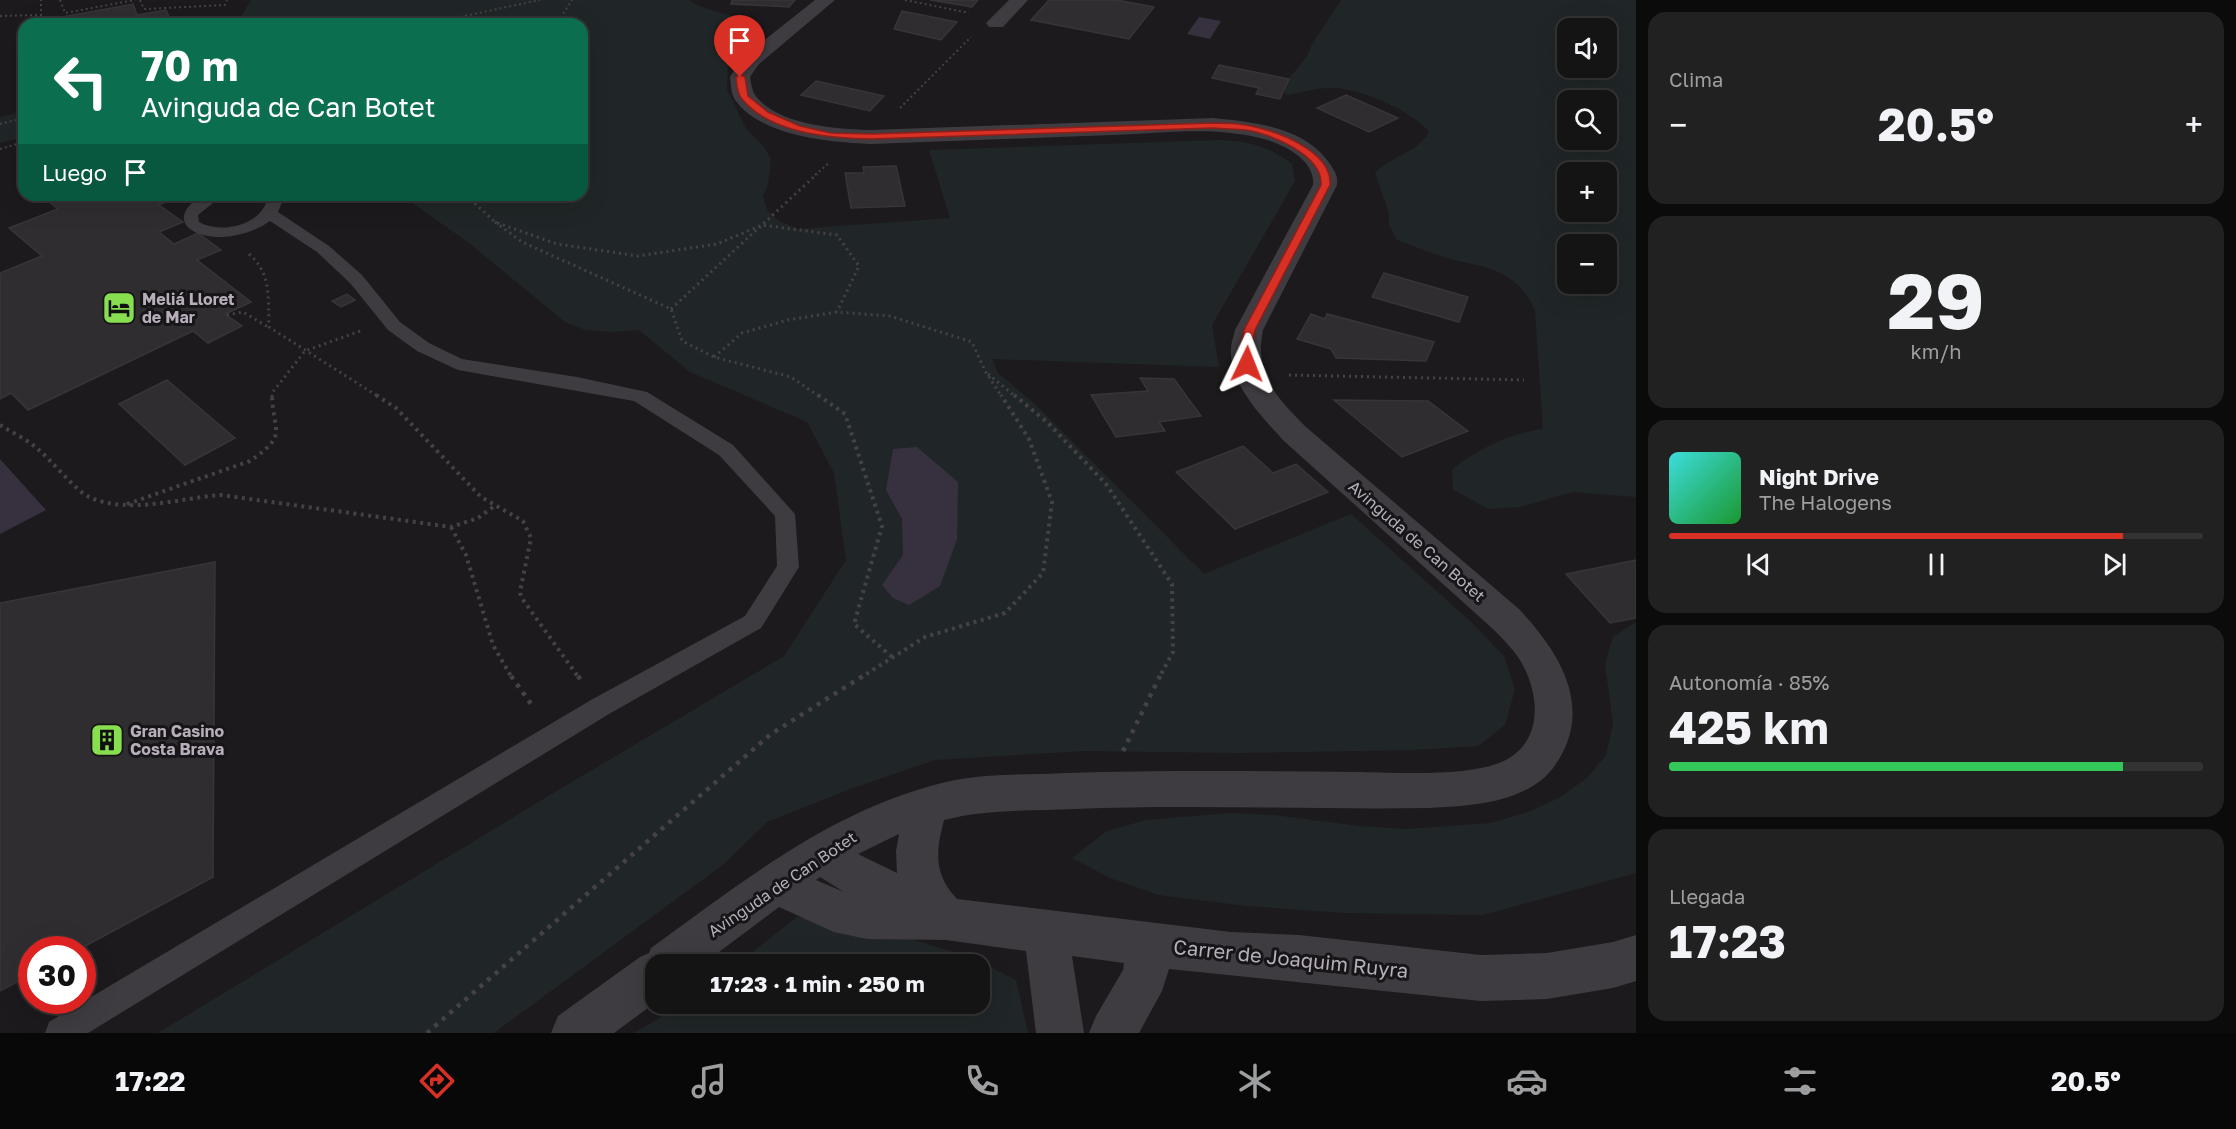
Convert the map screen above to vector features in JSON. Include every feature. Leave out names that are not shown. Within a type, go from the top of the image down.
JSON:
[{"type":"street","name":"Avinguda de Can Botet","points":[[681,954],[777,884],[860,831],[896,815],[927,806],[958,798],[1107,790],[1393,790],[1470,786],[1507,779],[1533,763],[1550,742],[1556,712],[1548,681],[1532,649],[1506,619],[1295,434],[1261,395],[1249,375],[1245,349],[1250,330],[1326,185],[1326,176],[1322,166],[1298,146],[1282,138],[1254,130],[1213,125],[865,136],[831,135],[797,128],[765,114],[744,97],[740,77],[750,61],[826,0]]},
{"type":"street","points":[[996,23],[1019,0]]},
{"type":"street","points":[[927,806],[916,839],[917,869],[927,896],[946,919]]},
{"type":"street","name":"Carrer de Joaquim Ruyra","points":[[822,854],[846,871],[946,919]]},
{"type":"street","name":"Carrer de Joaquim Ruyra","points":[[777,884],[834,911],[867,918],[946,919],[1147,944],[1481,978],[1547,976],[1613,965],[1636,958]]},
{"type":"street","points":[[1046,932],[1060,1033]]},
{"type":"street","points":[[1113,1033],[1146,975],[1147,944]]},
{"type":"street","points":[[575,1033],[645,981]]},
{"type":"lane","points":[[60,1033],[600,707],[753,622],[788,567],[785,514],[726,450],[640,396],[577,382],[508,373],[458,363],[423,347],[388,320],[356,279],[270,204],[255,223],[236,230],[215,232],[198,229],[191,224],[189,218],[192,211],[204,201]]},
{"type":"path","points":[[0,16],[41,15],[40,0]]},
{"type":"path","points":[[60,0],[65,13],[135,0]]},
{"type":"path","points":[[140,0],[144,9],[225,5],[227,0]]},
{"type":"path","points":[[454,18],[540,0]]},
{"type":"path","points":[[560,18],[572,0]]},
{"type":"path","points":[[904,0],[969,13]]},
{"type":"path","points":[[671,309],[762,225],[865,136],[975,33]]},
{"type":"path","points":[[0,124],[18,120]]},
{"type":"path","points":[[0,149],[18,144]]},
{"type":"path","points":[[472,201],[495,222],[522,242],[671,309],[682,341],[714,357],[792,377],[845,414],[882,526],[854,624],[892,657]]},
{"type":"path","points":[[495,222],[557,244],[639,256],[717,244],[762,225],[837,235],[860,266],[837,312]]},
{"type":"path","points":[[246,252],[253,256],[266,274],[270,288],[269,327]]},
{"type":"path","points":[[227,315],[243,312],[396,408],[482,497],[522,521],[531,538],[520,592],[521,597],[600,707]]},
{"type":"path","points":[[427,1033],[771,734],[925,637],[1005,613],[1043,573],[1052,502],[1029,439],[985,371],[972,342],[890,316],[837,312],[788,320],[742,333],[714,357]]},
{"type":"path","points":[[124,506],[250,461],[266,450],[276,437],[278,426],[271,399],[272,393],[305,351],[388,320]]},
{"type":"path","points":[[985,371],[1047,422],[1106,484],[1172,584],[1173,652],[1143,706],[1107,790]]},
{"type":"path","points":[[1249,375],[1524,380]]},
{"type":"path","points":[[0,424],[38,447],[88,497],[124,506],[149,506],[191,497],[221,495],[451,527],[478,518],[496,506]]},
{"type":"path","points":[[451,527],[466,555],[493,645],[511,676],[554,735]]},
{"type":"shaded area","points":[[251,0],[689,0],[707,9],[744,20],[760,32],[733,56],[728,65],[727,89],[746,129],[764,147],[771,159],[768,184],[763,196],[767,210],[779,221],[798,229],[950,218],[929,150],[1219,140],[1249,143],[1274,153],[1292,164],[1295,181],[1212,325],[1219,367],[992,359],[998,373],[1035,404],[1204,574],[1351,514],[1471,622],[1504,656],[1515,689],[1505,725],[1478,746],[1413,750],[1236,753],[1084,751],[935,760],[853,788],[767,822],[724,864],[494,1033],[158,1033],[784,656],[846,560],[834,473],[807,422],[690,372],[639,330],[613,332],[585,330],[565,322],[469,243],[410,201],[588,201],[588,18],[240,18]]},
{"type":"shaded area","points":[[1341,0],[1636,0],[1636,497],[1573,492],[1520,507],[1489,509],[1453,490],[1452,469],[1463,461],[1506,438],[1543,429],[1535,310],[1521,288],[1502,274],[1481,266],[1440,256],[1397,240],[1389,225],[1389,213],[1375,173],[1388,162],[1418,145],[1429,132],[1399,109],[1358,92],[1328,88],[1285,95],[1284,85],[1309,51]]},
{"type":"shaded area","points":[[1199,17],[1221,21],[1210,39],[1187,34]]},
{"type":"shaded area","points":[[18,112],[18,138],[0,143],[0,117]]},
{"type":"shaded area","points":[[917,447],[958,482],[957,539],[940,586],[909,605],[893,598],[882,585],[903,555],[902,519],[886,490],[893,449]]},
{"type":"shaded area","points":[[0,459],[46,510],[0,534]]},
{"type":"shaded area","points":[[1636,622],[1636,873],[1483,915],[1345,913],[1246,906],[1159,895],[1110,878],[1072,858],[1107,831],[1146,820],[1229,813],[1274,815],[1359,826],[1406,829],[1491,823],[1528,812],[1559,798],[1588,777],[1606,755],[1613,723],[1605,664],[1613,637]]},
{"type":"shaded area","points":[[797,917],[841,920],[883,930],[959,954],[750,954]]},
{"type":"shaded area","points":[[990,967],[1016,980],[1028,1033],[634,1033],[666,1014],[990,1014]]},
{"type":"building","points":[[732,0],[795,0],[789,7],[731,4]]},
{"type":"building","points":[[930,0],[978,0],[972,7]]},
{"type":"building","points":[[1049,0],[1117,0],[1154,7],[1129,39],[1031,20]]},
{"type":"building","points":[[133,4],[137,15],[166,10],[169,18],[56,18]]},
{"type":"building","points":[[902,11],[957,22],[941,40],[894,29]]},
{"type":"building","points":[[1219,65],[1289,79],[1280,99],[1256,94],[1259,88],[1212,78]]},
{"type":"building","points":[[816,81],[884,96],[870,111],[801,95]]},
{"type":"building","points":[[1346,95],[1398,118],[1369,132],[1317,108]]},
{"type":"building","points":[[896,166],[905,206],[851,208],[845,173],[864,173],[863,167]]},
{"type":"building","name":"Meliá Lloret de Mar","points":[[48,201],[168,201],[159,205],[183,222],[159,232],[174,244],[198,233],[221,250],[197,260],[251,302],[225,314],[242,326],[208,343],[193,331],[28,410],[11,393],[0,399],[0,273],[42,256],[9,228],[58,209]]},
{"type":"building","points":[[1384,273],[1468,297],[1459,322],[1372,297]]},
{"type":"building","points":[[347,294],[355,300],[341,307],[332,301]]},
{"type":"building","points":[[1311,314],[1325,319],[1327,314],[1434,342],[1426,361],[1336,358],[1331,349],[1297,339]]},
{"type":"building","points":[[1140,378],[1174,379],[1201,416],[1159,422],[1165,431],[1116,437],[1091,395],[1148,391]]},
{"type":"building","points":[[167,380],[235,438],[185,465],[119,404]]},
{"type":"building","points":[[1334,400],[1428,401],[1468,431],[1402,457]]},
{"type":"building","points":[[1243,446],[1273,473],[1296,464],[1328,492],[1235,529],[1176,472]]},
{"type":"building","points":[[1636,560],[1636,618],[1610,623],[1566,574]]},
{"type":"building","name":"Gran Casino Costa Brava","points":[[215,562],[213,877],[96,940],[96,936],[18,936],[18,981],[0,991],[0,603]]},
{"type":"place","name":"Meliá Lloret de Mar","points":[[119,308]]},
{"type":"place","name":"Gran Casino Costa Brava","points":[[107,740]]},
{"type":"route","points":[[740,77],[744,97],[765,114],[797,128],[831,135],[871,137],[1213,125],[1263,132],[1298,146],[1312,155],[1322,166],[1326,176],[1326,185],[1250,330],[1245,349],[1247,364]]}]
